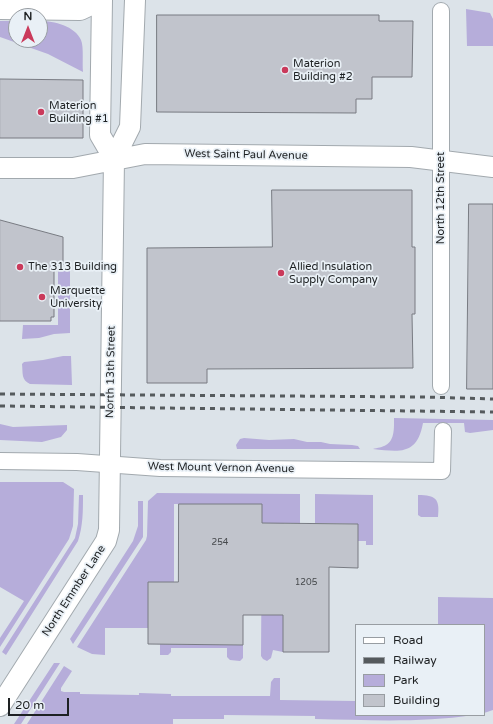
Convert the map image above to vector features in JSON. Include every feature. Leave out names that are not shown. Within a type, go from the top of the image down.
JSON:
[{"type":"highway","points":[[0,8],[80,8],[99,0]]},
{"type":"street","points":[[102,0],[100,135],[114,160]]},
{"type":"street","name":"North 13th Street","points":[[110,464],[114,160],[130,127],[136,0]]},
{"type":"street","name":"North 12th Street","points":[[441,11],[441,386]]},
{"type":"street","name":"West Saint Paul Avenue","points":[[0,168],[73,168],[150,154],[396,156],[493,167]]},
{"type":"street","name":"West Mount Vernon Avenue","points":[[0,462],[77,462],[160,468],[442,471],[443,431]]},
{"type":"street","name":"North Emmber Lane","points":[[0,706],[106,541],[110,521],[110,464]]},
{"type":"green space","points":[[466,9],[490,13],[493,19],[493,46],[467,46]]},
{"type":"green space","points":[[0,21],[8,21],[8,40],[0,37]]},
{"type":"green space","points":[[48,22],[64,25],[74,31],[81,40],[83,72],[48,54],[31,48],[48,48]]},
{"type":"green space","points":[[58,269],[70,269],[70,333],[22,339],[23,325],[58,325]]},
{"type":"green space","points":[[71,356],[72,385],[30,384],[25,380],[22,364],[24,362]]},
{"type":"green space","points":[[394,418],[493,420],[493,430],[470,433],[465,432],[464,423],[423,423],[417,441],[412,446],[400,451],[373,449],[385,446],[389,443],[393,433]]},
{"type":"green space","points":[[0,424],[13,427],[67,425],[67,430],[61,437],[42,442],[0,440]]},
{"type":"green space","points":[[240,439],[269,440],[294,439],[307,442],[352,445],[358,446],[360,449],[237,449],[236,445]]},
{"type":"green space","points":[[0,482],[63,482],[74,489],[73,526],[69,539],[0,647],[0,638],[24,601],[0,587]]},
{"type":"green space","points":[[157,493],[300,494],[300,523],[284,523],[283,652],[273,650],[271,658],[267,661],[261,656],[262,504],[174,504],[174,582],[148,582],[148,628],[105,628],[105,655],[92,654],[77,647],[146,540],[148,501]]},
{"type":"green space","points":[[315,494],[373,495],[373,545],[366,545],[366,541],[358,541],[358,524],[315,523]]},
{"type":"green space","points":[[79,495],[83,495],[83,507],[82,524],[78,541],[6,655],[2,652],[75,538],[78,524]]},
{"type":"green space","points":[[418,495],[429,496],[436,499],[438,506],[438,517],[421,517],[418,515]]},
{"type":"green space","points":[[138,501],[143,501],[143,537],[73,644],[70,639],[133,541],[138,526]]},
{"type":"green space","points":[[438,597],[493,598],[493,710],[485,713],[485,624],[438,624]]},
{"type":"green space","points":[[160,644],[243,645],[243,658],[240,661],[230,660],[227,657],[227,648],[171,648],[171,652],[168,655],[160,655]]},
{"type":"green space","points":[[54,663],[60,663],[21,724],[14,724]]},
{"type":"green space","points":[[64,666],[72,671],[61,688],[61,691],[80,692],[80,694],[139,695],[139,693],[171,694],[171,696],[270,696],[271,682],[274,678],[280,678],[280,700],[355,701],[355,716],[466,716],[453,718],[394,720],[315,719],[315,716],[224,715],[224,719],[173,719],[173,724],[27,724]]},
{"type":"building","name":"Materion Building #2","points":[[157,15],[379,15],[379,21],[413,21],[412,77],[372,77],[372,99],[356,99],[356,113],[157,112]]},
{"type":"building","name":"Materion Building #1","points":[[0,79],[83,80],[83,138],[0,138]]},
{"type":"building","name":"Allied Insulation Supply Company","points":[[272,190],[412,190],[412,247],[415,247],[415,314],[412,314],[413,368],[207,369],[207,383],[147,383],[147,248],[272,247]]},
{"type":"building","points":[[469,204],[493,204],[493,389],[467,389]]},
{"type":"building","name":"The 313 Building","points":[[0,220],[63,237],[63,265],[54,265],[54,317],[51,317],[51,321],[0,321]]},
{"type":"building","points":[[179,504],[262,504],[262,523],[358,524],[358,568],[329,567],[329,652],[283,652],[283,615],[243,615],[243,645],[148,644],[148,582],[178,582]]},
{"type":"railway","points":[[0,394],[425,397],[493,399]]},
{"type":"railway","points":[[0,406],[493,412]]},
{"type":"place","name":"Materion Building #2","points":[[285,70]]},
{"type":"place","name":"Materion Building #1","points":[[41,112]]},
{"type":"place","name":"The 313 Building","points":[[20,267]]},
{"type":"place","name":"Allied Insulation Supply Company","points":[[281,273]]},
{"type":"place","name":"Marquette University","points":[[42,297]]}]
